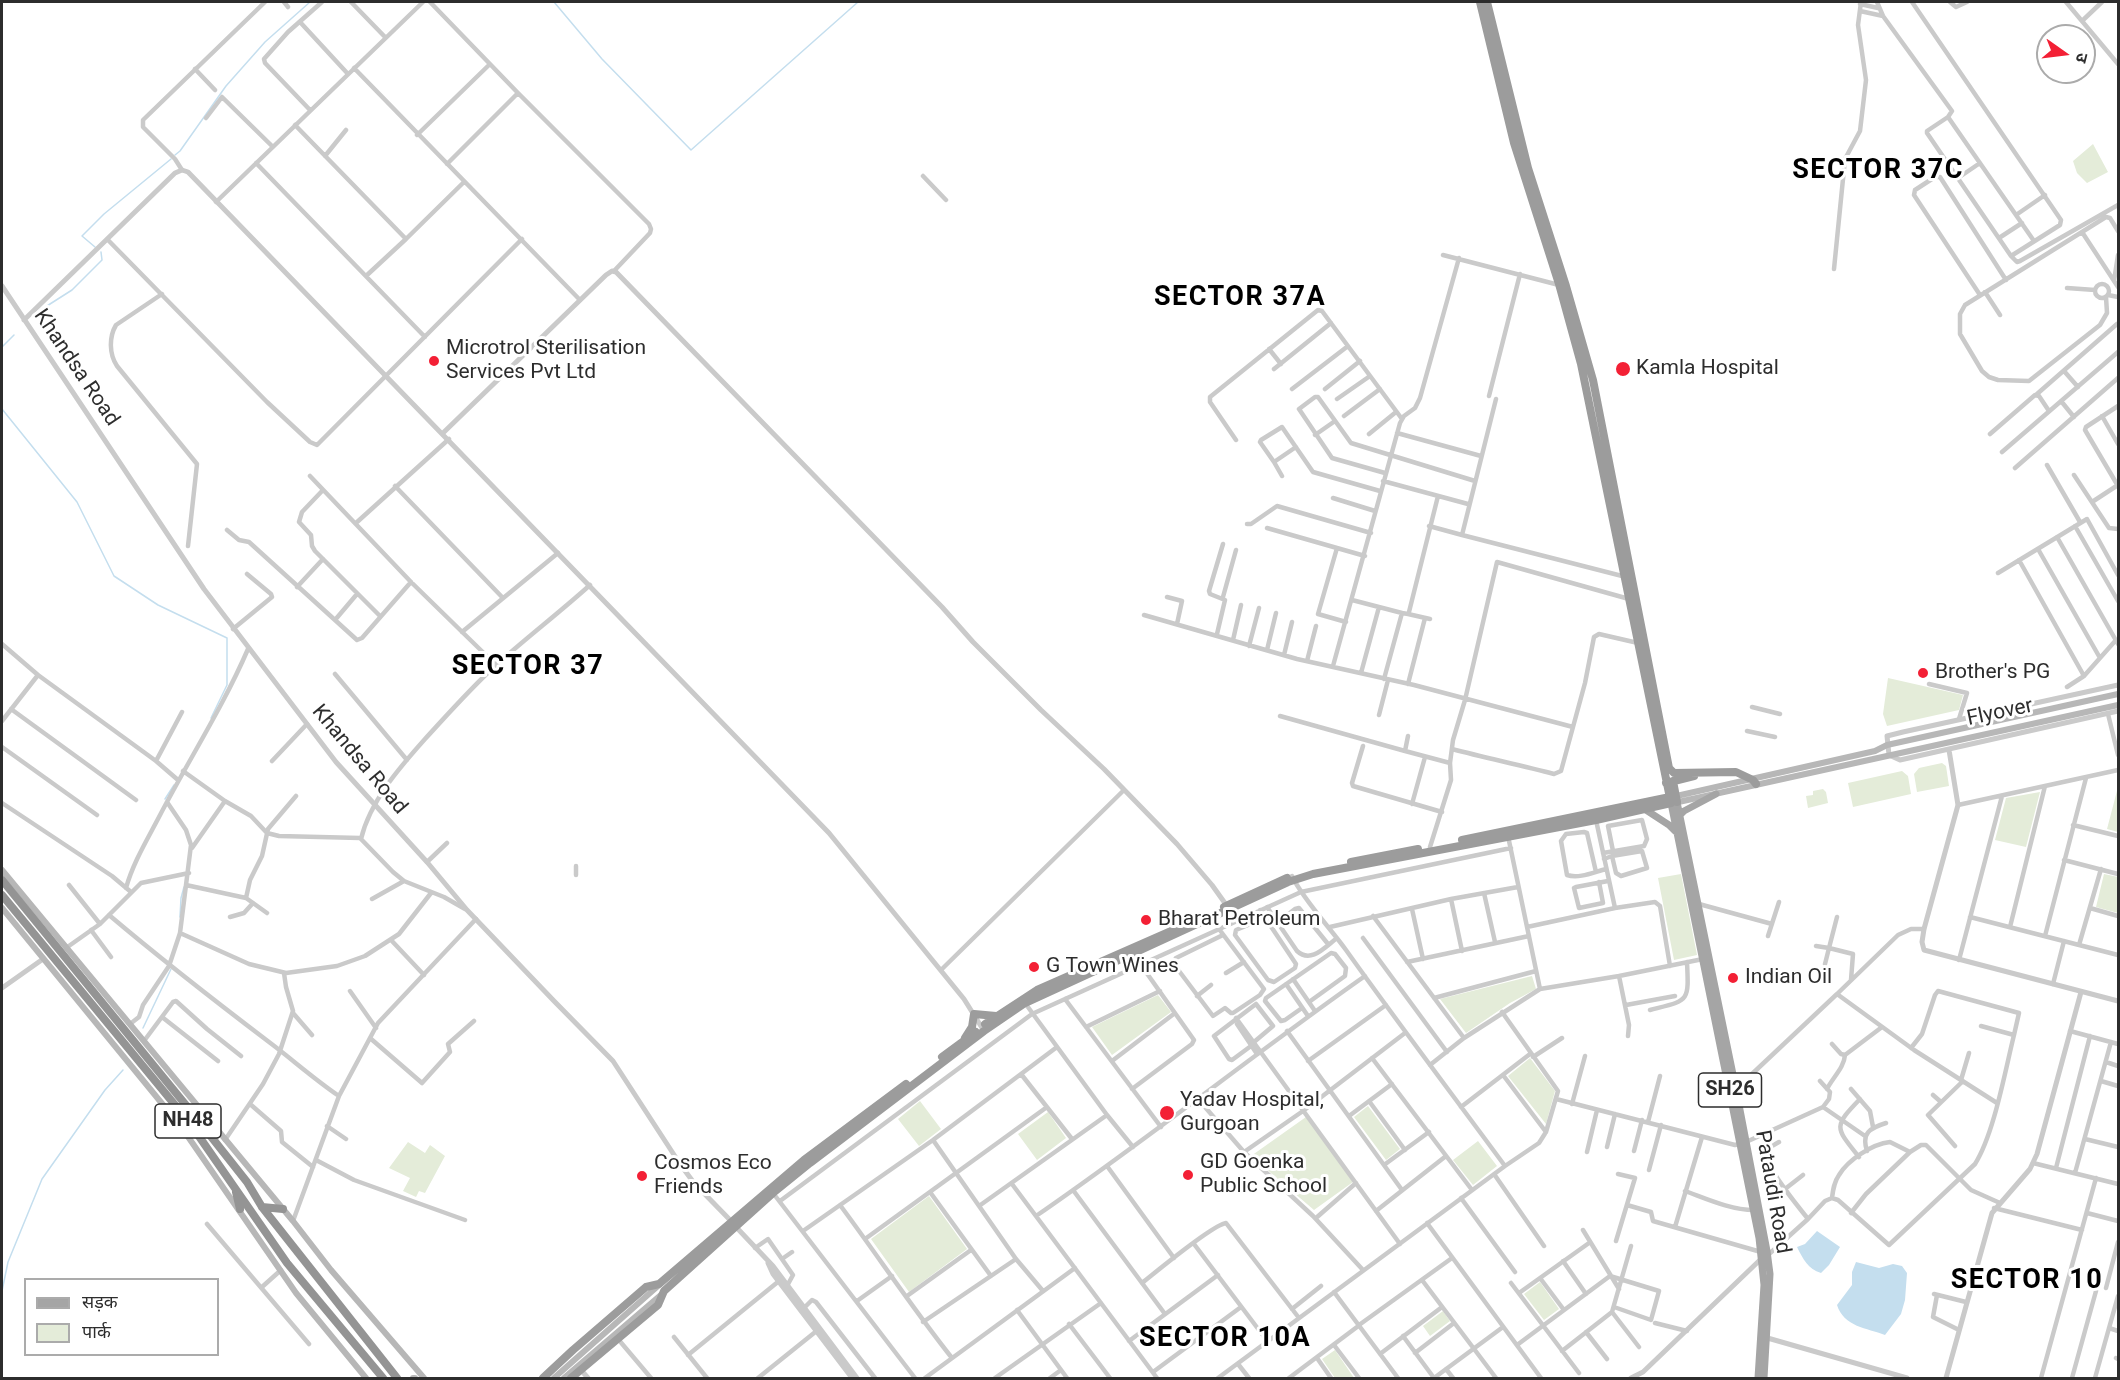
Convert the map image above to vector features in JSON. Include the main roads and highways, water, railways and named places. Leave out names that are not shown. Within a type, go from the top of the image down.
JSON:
[{"type":"highway","points":[[1480,2],[1486,12],[1528,168],[1593,380],[1627,577],[1669,768],[1674,773],[1736,772],[1755,782]]},
{"type":"highway","points":[[1486,12],[1487,2]]},
{"type":"highway","points":[[1627,577],[1638,643],[1674,800]]},
{"type":"highway","points":[[1670,782],[1701,774]]},
{"type":"highway","points":[[1361,863],[1430,847],[1646,810],[1674,800]]},
{"type":"highway","points":[[734,1225],[773,1193],[794,1172],[983,1029],[997,1015],[1023,998],[1312,869],[1361,863],[1674,800]]},
{"type":"highway","points":[[571,1378],[658,1305],[662,1288],[794,1172],[964,1040],[1058,984],[1293,878]]},
{"type":"highway","name":"NH48","points":[[2,880],[118,1016],[240,1174],[281,1232],[397,1378]]},
{"type":"highway","name":"NH48","points":[[2,895],[189,1122],[287,1263],[383,1378]]},
{"type":"highway","points":[[964,1040],[972,1027],[974,1014],[997,1015]]},
{"type":"highway","points":[[210,1167],[224,1171]]},
{"type":"highway","points":[[236,1188],[240,1209]]},
{"type":"highway","points":[[262,1207],[283,1209]]},
{"type":"highway","points":[[543,1378],[646,1287],[662,1288]]},
{"type":"main road","points":[[1674,800],[1755,782],[1875,751],[1887,745],[2118,694]]},
{"type":"main road","name":"Flyover","points":[[1755,782],[2118,705]]},
{"type":"main road","points":[[1674,800],[1716,794],[1755,782]]},
{"type":"main road","points":[[1679,816],[1716,794]]},
{"type":"main road","name":"SH26","points":[[1674,800],[1699,903],[1706,958]]},
{"type":"main road","name":"SH26","points":[[1674,800],[1677,833],[1706,958],[1764,1255],[1762,1336],[1758,1378]]},
{"type":"main road","points":[[1646,810],[1677,833]]},
{"type":"main road","points":[[2,870],[118,1016],[130,1024],[331,1270],[424,1378]]},
{"type":"main road","points":[[2,908],[182,1128],[296,1293],[366,1378]]},
{"type":"main road","points":[[554,1378],[662,1288]]},
{"type":"main road","points":[[564,1378],[662,1288]]},
{"type":"main road","name":"SH26","points":[[1762,1336],[1764,1378]]},
{"type":"water","points":[[1817,1231],[1840,1247],[1821,1273],[1809,1266],[1797,1247],[1805,1244]]},
{"type":"water","points":[[1856,1262],[1879,1268],[1893,1264],[1902,1266],[1907,1273],[1905,1300],[1901,1314],[1885,1335],[1851,1322],[1840,1312],[1837,1305],[1852,1285],[1852,1272]]},
{"type":"waterway","points":[[175,155],[226,86],[265,42],[310,2]]},
{"type":"waterway","points":[[554,2],[602,59],[691,150],[858,2]]},
{"type":"waterway","points":[[95,247],[82,236],[104,214],[171,159]]},
{"type":"waterway","points":[[39,311],[72,290],[102,260],[101,252]]},
{"type":"waterway","points":[[2,347],[14,335]]},
{"type":"waterway","points":[[2,409],[77,502],[114,576],[158,605],[227,638],[227,685],[211,718]]},
{"type":"waterway","points":[[165,799],[174,785]]},
{"type":"waterway","points":[[180,917],[184,887]]},
{"type":"waterway","points":[[143,1028],[171,969]]},
{"type":"waterway","points":[[2,1291],[8,1262],[42,1179],[105,1090],[123,1070]]},
{"type":"place","name":"Microtrol Sterilisation Services Pvt Ltd","points":[[434,361]]},
{"type":"place","name":"Kamla Hospital","points":[[1623,369]]},
{"type":"place","name":"Brother's PG","points":[[1923,673]]},
{"type":"place","name":"Bharat Petroleum","points":[[1146,920]]},
{"type":"place","name":"G Town Wines","points":[[1034,967]]},
{"type":"place","name":"Indian Oil","points":[[1733,978]]},
{"type":"place","name":"Yadav Hospital, Gurgoan","points":[[1167,1113]]},
{"type":"place","name":"GD Goenka Public School","points":[[1188,1175]]},
{"type":"place","name":"Cosmos Eco Friends","points":[[642,1176]]},
{"type":"district","name":"SECTOR 37C","points":[[1878,171]]},
{"type":"district","name":"SECTOR 37A","points":[[1240,298]]},
{"type":"district","name":"SECTOR 37","points":[[528,667]]},
{"type":"district","name":"SECTOR 10","points":[[2027,1281]]},
{"type":"district","name":"SECTOR 10A","points":[[1225,1339]]}]
